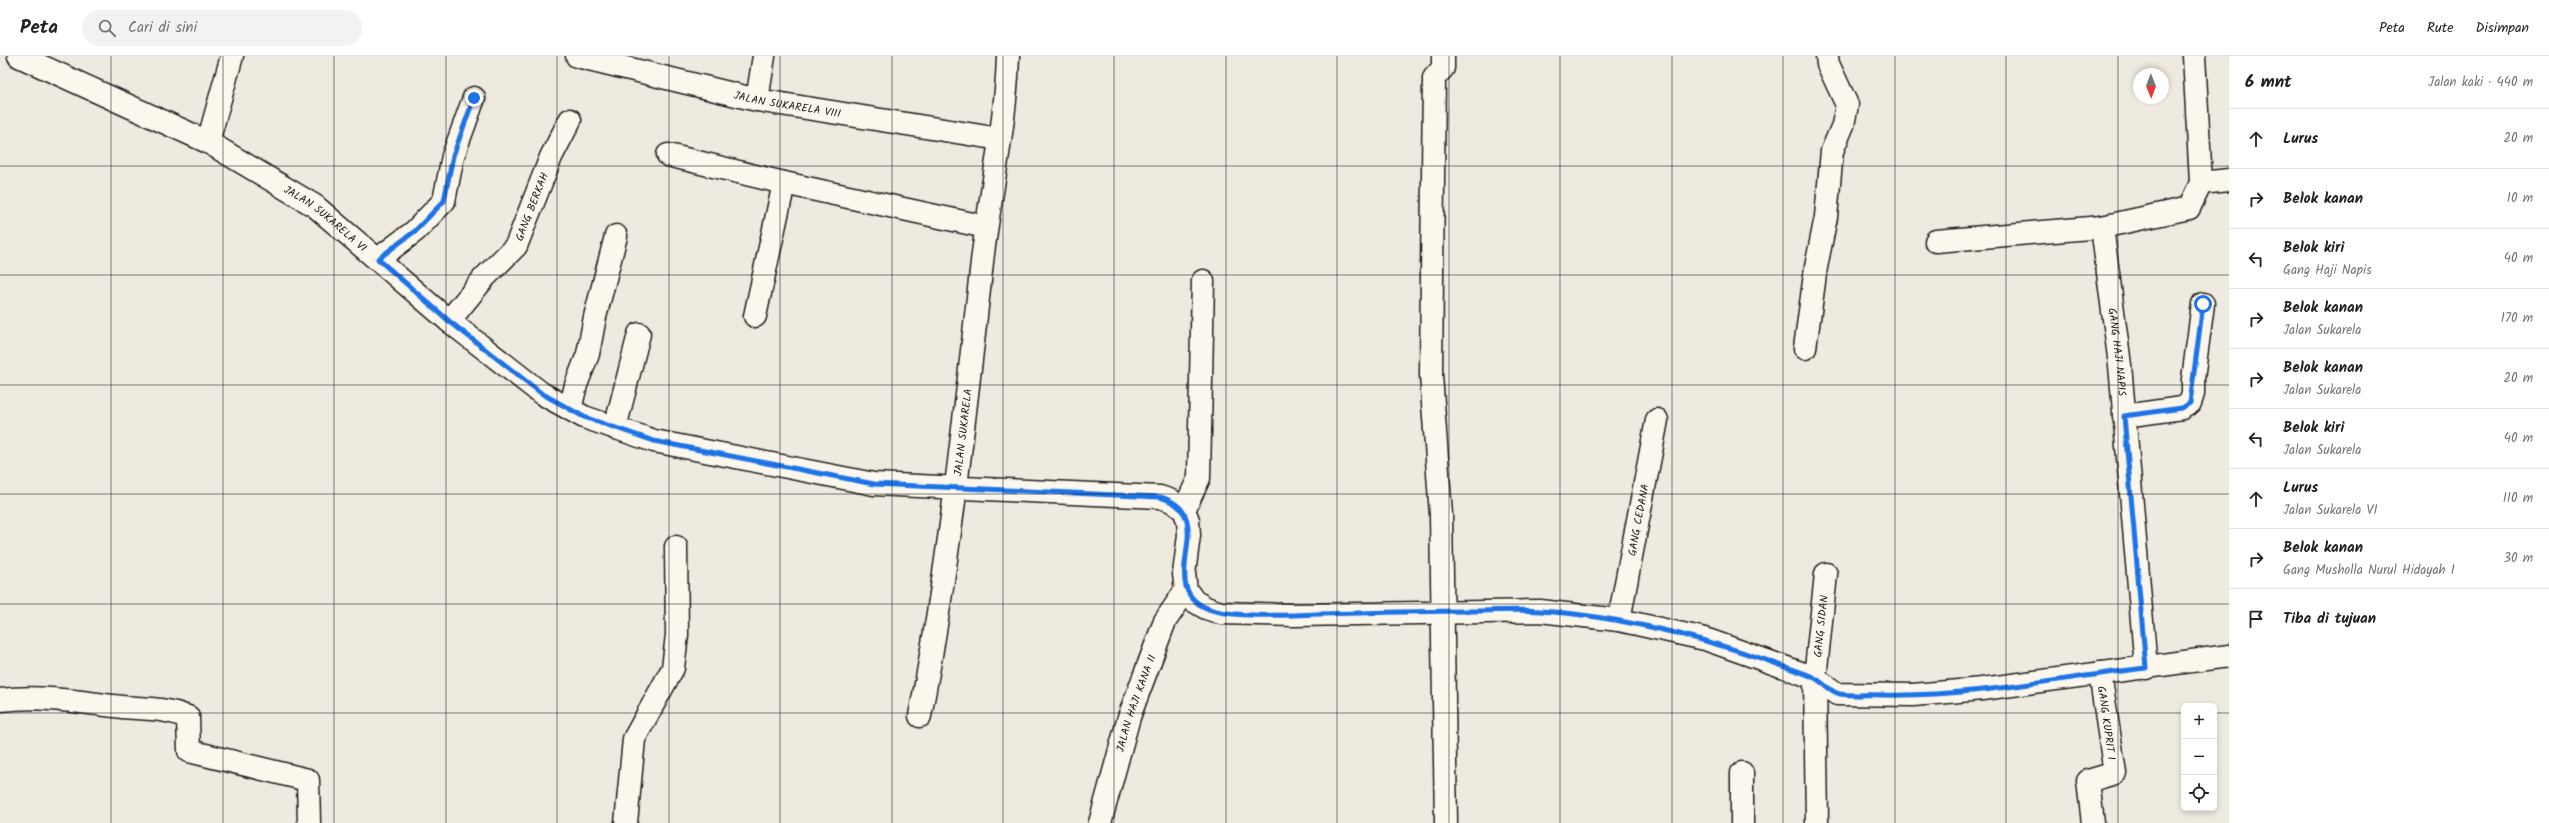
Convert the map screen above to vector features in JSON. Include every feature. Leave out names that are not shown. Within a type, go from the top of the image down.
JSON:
[{"type":"street","name":"JALAN SUKARELA VI","points":[[19,56],[208,142],[315,206],[449,321],[541,393],[570,409],[615,428],[654,441],[874,484],[916,488],[956,486]]},
{"type":"street","points":[[208,142],[232,56]]},
{"type":"street","name":"JALAN SUKARELA VIII","points":[[579,56],[757,100],[1000,139]]},
{"type":"street","points":[[757,100],[764,56]]},
{"type":"street","name":"JALAN SUKARELA","points":[[1008,56],[1007,92],[986,227],[956,486],[1160,497],[1172,501],[1184,510]]},
{"type":"street","points":[[1443,56],[1443,68],[1434,78],[1431,375],[1441,515],[1446,823]]},
{"type":"street","points":[[1805,348],[1816,267],[1826,217],[1832,151],[1843,125],[1847,105],[1830,69],[1828,56]]},
{"type":"street","points":[[1936,241],[2102,227],[2189,208],[2201,183],[2194,56]]},
{"type":"street","points":[[378,259],[415,231],[444,201],[453,156],[474,98]]},
{"type":"street","name":"GANG BERKAH","points":[[449,321],[484,278],[516,246],[551,157],[570,120]]},
{"type":"street","points":[[668,155],[784,183],[986,227]]},
{"type":"street","points":[[2201,183],[2229,180]]},
{"type":"street","points":[[755,316],[784,183]]},
{"type":"street","name":"GANG HAJI NAPIS","points":[[2102,227],[2124,416],[2146,668]]},
{"type":"street","points":[[570,409],[576,385],[588,354],[595,317],[616,236]]},
{"type":"street","points":[[1203,280],[1199,478],[1184,510],[1188,520],[1189,535],[1184,574],[1186,590],[1194,601],[1206,608],[1221,613],[1294,615],[1442,611],[1540,611],[1619,620],[1705,639],[1815,678],[1838,694],[1913,695],[1982,689],[2229,656]]},
{"type":"street","points":[[2124,416],[2182,408],[2190,403],[2203,304]]},
{"type":"street","points":[[615,428],[639,334]]},
{"type":"street","name":"GANG CEDANA","points":[[1619,620],[1657,420]]},
{"type":"street","points":[[920,716],[938,620],[956,486]]},
{"type":"street","points":[[626,823],[634,739],[673,668],[677,635],[676,547]]},
{"type":"street","name":"GANG SIDAN","points":[[1817,823],[1815,678],[1826,574]]},
{"type":"street","name":"JALAN HAJI KANA II","points":[[1100,823],[1132,710],[1165,621],[1186,590]]},
{"type":"street","name":"GANG KUPRIT I","points":[[2093,823],[2088,781],[2115,773],[2100,673]]},
{"type":"street","points":[[0,700],[28,697],[55,698],[122,707],[166,709],[188,717],[189,750],[308,780],[309,823]]},
{"type":"street","points":[[1742,773],[1742,823]]},
{"type":"route","points":[[474,98],[453,156],[444,201],[415,231],[378,259],[449,321],[541,393],[584,417],[654,441],[874,484],[916,488],[956,486],[1160,497],[1172,501],[1184,510],[1188,520],[1189,535],[1184,574],[1186,590],[1194,601],[1206,608],[1221,613],[1294,615],[1442,611],[1540,611],[1619,620],[1705,639],[1815,678],[1838,694],[1913,695],[1982,689],[2146,668],[2124,416],[2182,408],[2190,403],[2193,394],[2192,379],[2198,347],[2203,304]]}]
